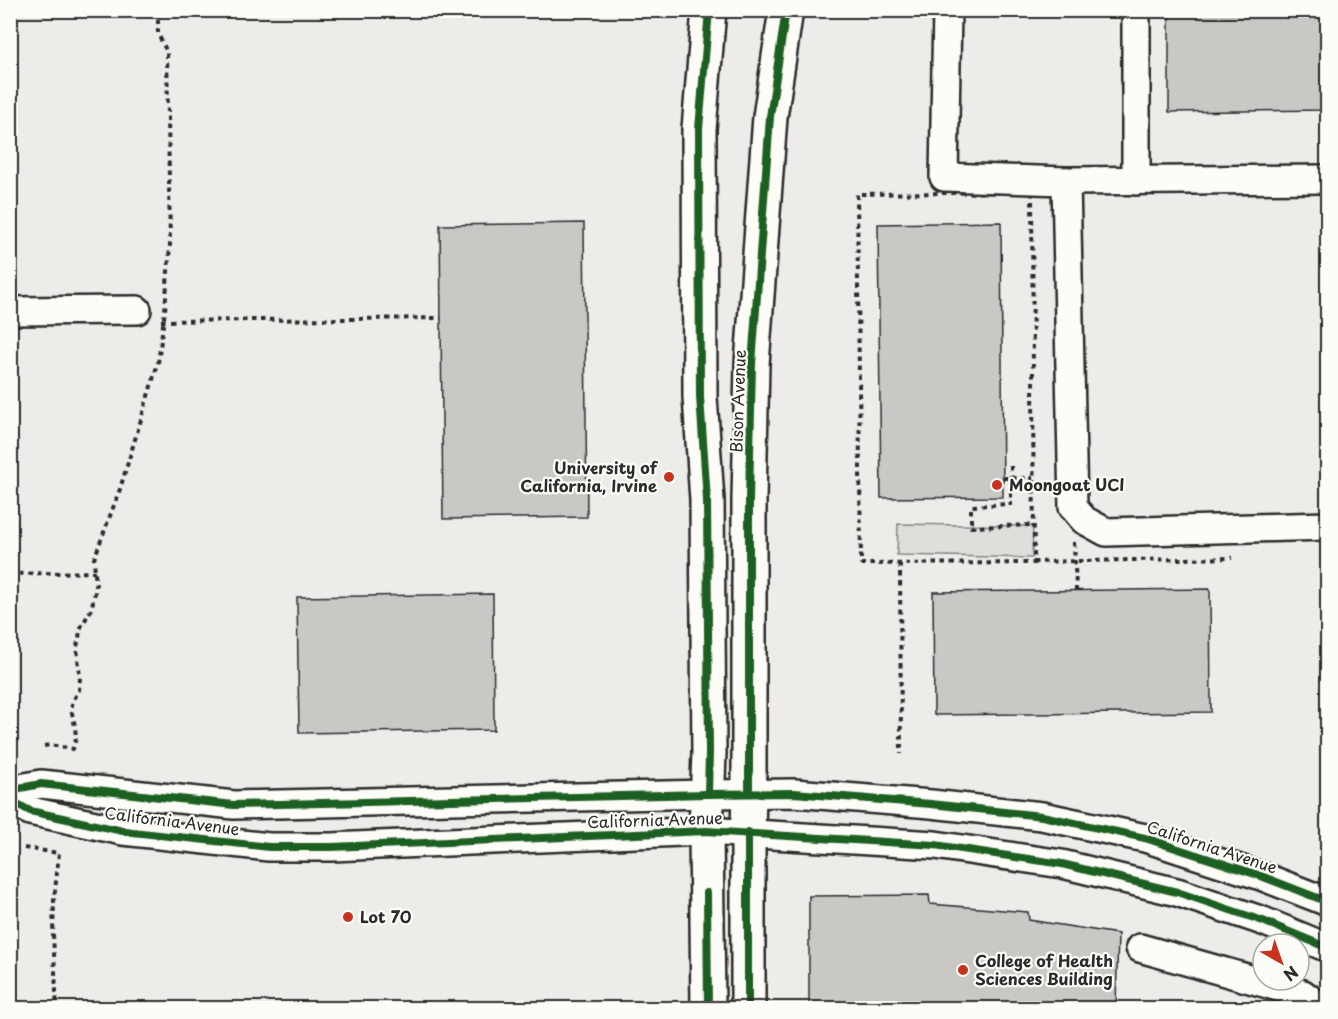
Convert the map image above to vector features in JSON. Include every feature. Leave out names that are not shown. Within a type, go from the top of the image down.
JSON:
[{"type":"main road","name":"Bison Avenue","points":[[708,1008],[706,831],[709,753],[706,500],[700,397],[699,129],[709,10]]},
{"type":"main road","name":"Bison Avenue","points":[[748,1008],[750,794],[748,500],[752,364],[770,117],[786,10]]},
{"type":"street","points":[[947,10],[944,177],[1066,181],[1328,179]]},
{"type":"street","points":[[1136,10],[1136,181]]},
{"type":"street","points":[[1066,181],[1073,507],[1084,520],[1106,532],[1328,526]]},
{"type":"street","points":[[10,311],[146,315]]},
{"type":"street","name":"California Avenue","points":[[10,790],[41,784],[234,805],[794,793],[919,803],[1042,816],[1145,838],[1261,876],[1328,902]]},
{"type":"street","name":"California Avenue","points":[[10,800],[30,811],[123,831],[269,847],[332,847],[706,831],[935,845],[1062,864],[1177,892],[1263,921],[1328,948]]},
{"type":"street","points":[[1140,948],[1303,994],[1322,1008]]},
{"type":"path","points":[[44,746],[73,749],[75,726],[71,709],[79,690],[80,678],[77,647],[81,627],[88,617],[96,587],[94,559],[123,478],[158,363],[170,245],[166,52],[158,34],[158,10]]},
{"type":"path","points":[[1034,562],[1032,192],[857,194],[861,564],[1034,563],[1232,558]]},
{"type":"path","points":[[146,315],[164,321],[441,318]]},
{"type":"path","points":[[1011,466],[1011,504],[971,506],[971,527],[1033,525]]},
{"type":"path","points":[[1003,478],[1033,478]]},
{"type":"path","points":[[1074,541],[1076,590]]},
{"type":"path","points":[[900,564],[901,754]]},
{"type":"path","points":[[10,574],[95,572]]},
{"type":"path","points":[[24,848],[59,853],[53,935],[57,1008]]},
{"type":"shaded area","name":"University of California, Irvine","points":[[10,11],[1327,11],[1327,1008],[11,1008]]},
{"type":"shaded area","points":[[898,524],[1033,526],[1032,558],[897,555]]},
{"type":"building","points":[[1169,10],[1328,10],[1328,110],[1169,112]]},
{"type":"building","points":[[1001,222],[1003,497],[881,498],[878,224]]},
{"type":"building","points":[[584,223],[587,517],[443,519],[440,225]]},
{"type":"building","points":[[1210,589],[1211,712],[934,715],[933,592]]},
{"type":"building","points":[[493,594],[494,730],[299,733],[297,597]]},
{"type":"building","name":"College of Health Sciences Building","points":[[929,895],[930,904],[1028,912],[1029,920],[1118,934],[1116,1007],[816,1008],[809,1006],[809,896]]},
{"type":"cycle path","points":[[708,794],[707,500],[700,397],[699,129],[709,10]]},
{"type":"cycle path","points":[[749,793],[749,500],[752,364],[770,117],[786,10]]},
{"type":"cycle path","points":[[10,790],[41,784],[234,805],[794,793],[931,804],[1042,816],[1145,838],[1261,876],[1328,902]]},
{"type":"cycle path","points":[[10,800],[30,811],[123,831],[269,847],[332,847],[706,831],[935,845],[1062,864],[1177,892],[1263,921],[1328,948]]},
{"type":"cycle path","points":[[748,832],[748,1008]]},
{"type":"cycle path","points":[[707,893],[708,1008]]},
{"type":"place","name":"University of California, Irvine","points":[[669,477]]},
{"type":"place","name":"Moongoat UCI","points":[[997,485]]},
{"type":"place","name":"Lot 70","points":[[348,917]]},
{"type":"place","name":"College of Health Sciences Building","points":[[963,970]]}]
